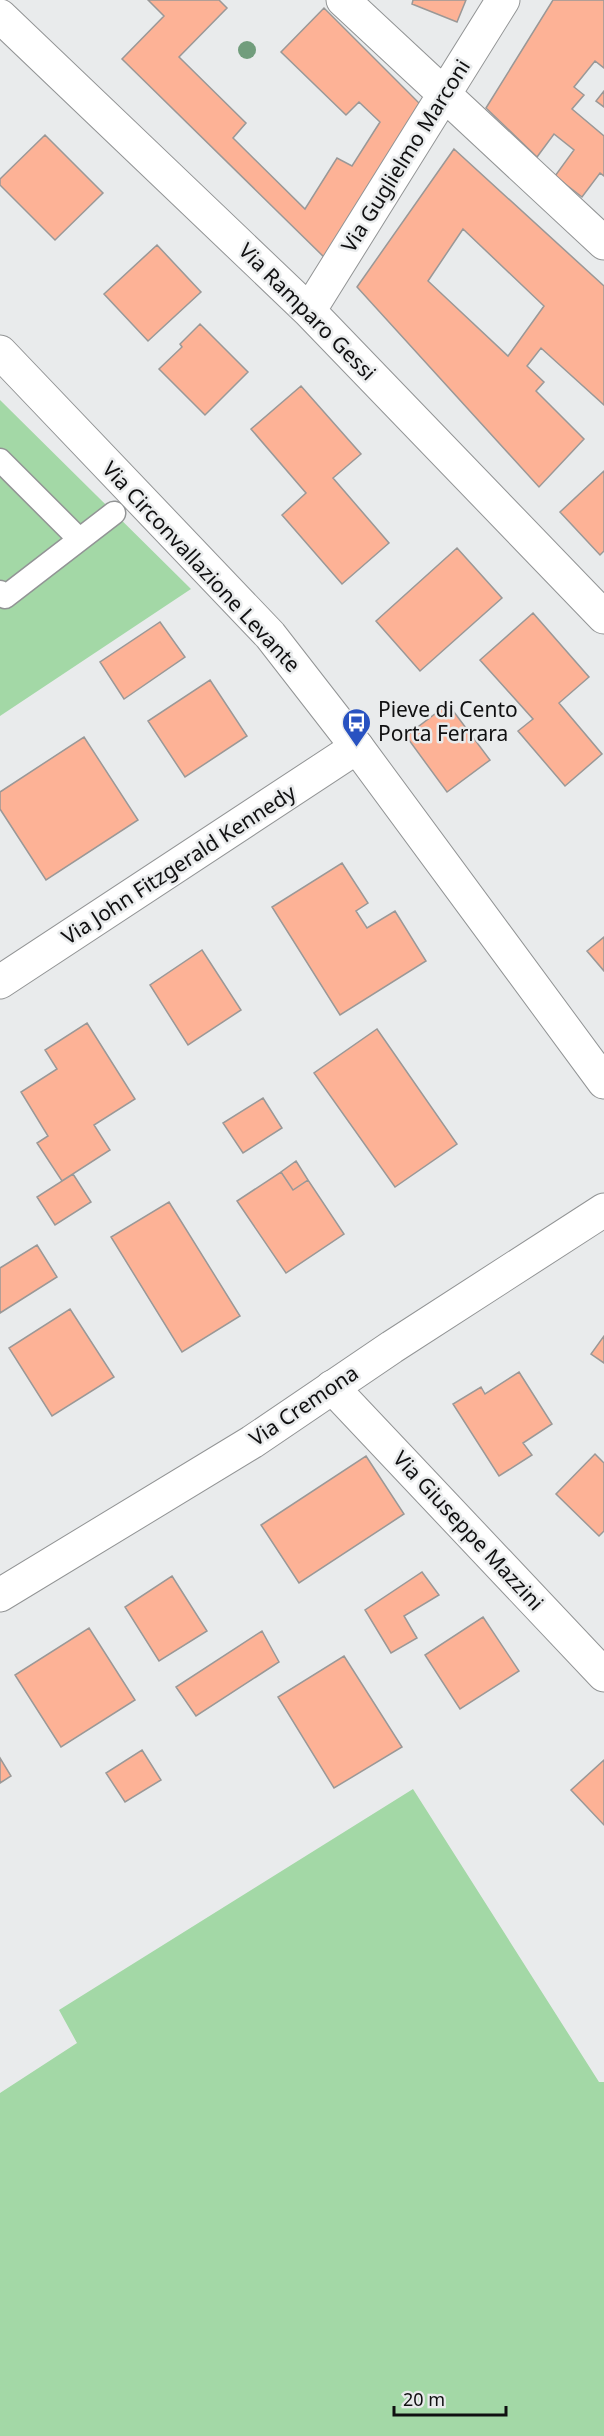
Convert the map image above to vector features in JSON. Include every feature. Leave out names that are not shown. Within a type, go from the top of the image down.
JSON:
[{"type":"street","points":[[343,0],[604,243]]},
{"type":"street","name":"Via Guglielmo Marconi","points":[[309,311],[503,0]]},
{"type":"street","name":"Via Ramparo Gessi","points":[[0,16],[309,311],[604,617]]},
{"type":"street","name":"Via Circonvallazione Levante","points":[[0,352],[270,635],[357,747],[604,1082]]},
{"type":"street","name":"Via John Fitzgerald Kennedy","points":[[0,982],[357,747]]},
{"type":"street","name":"Via Cremona","points":[[0,1595],[252,1442],[604,1210]]},
{"type":"street","name":"Via Giuseppe Mazzini","points":[[332,1388],[604,1675]]},
{"type":"lane","points":[[0,460],[80,539]]},
{"type":"lane","points":[[0,592],[5,597],[114,513]]},
{"type":"green space","points":[[0,400],[191,589],[0,716]]},
{"type":"green space","points":[[413,1789],[599,2082],[604,2082],[604,2436],[0,2436],[0,2093],[77,2043],[59,2010]]},
{"type":"building","points":[[148,0],[219,0],[227,8],[179,57],[246,123],[233,138],[305,209],[337,158],[352,166],[380,122],[359,102],[346,115],[281,52],[324,8],[427,111],[328,261],[122,59],[164,16]]},
{"type":"building","points":[[413,0],[466,0],[457,22],[412,4]]},
{"type":"building","points":[[553,0],[604,0],[604,68],[595,61],[574,87],[584,95],[572,109],[604,136],[604,176],[600,173],[582,197],[555,176],[574,150],[554,134],[537,157],[486,108]]},
{"type":"building","points":[[604,91],[604,107],[596,101]]},
{"type":"building","points":[[45,135],[103,193],[55,240],[0,185],[0,179]]},
{"type":"building","points":[[454,149],[604,286],[604,405],[541,348],[527,366],[544,382],[536,391],[584,439],[539,487],[357,287]],"holes":[[[463,229],[544,306],[508,356],[428,281]]]},
{"type":"building","points":[[157,245],[201,292],[148,341],[104,294]]},
{"type":"building","points":[[200,324],[248,372],[205,415],[159,369],[182,347],[180,344]]},
{"type":"building","points":[[301,386],[361,454],[333,478],[389,543],[342,584],[282,515],[306,493],[251,429]]},
{"type":"building","points":[[604,471],[604,551],[600,555],[560,512]]},
{"type":"building","points":[[457,548],[502,598],[420,671],[376,621]]},
{"type":"building","points":[[533,613],[589,677],[559,703],[602,754],[565,786],[518,731],[533,719],[480,660]]},
{"type":"building","points":[[160,622],[185,657],[124,699],[100,662]]},
{"type":"building","points":[[210,680],[247,736],[185,777],[148,721]]},
{"type":"building","points":[[448,704],[490,760],[447,792],[406,736]]},
{"type":"building","points":[[84,737],[138,820],[46,880],[0,809],[0,792]]},
{"type":"building","points":[[342,863],[368,903],[356,911],[367,928],[395,911],[426,961],[340,1015],[272,907]]},
{"type":"building","points":[[604,937],[604,971],[587,951]]},
{"type":"building","points":[[202,950],[241,1010],[188,1045],[150,985]]},
{"type":"building","points":[[87,1023],[135,1099],[94,1125],[110,1150],[62,1181],[37,1143],[48,1136],[21,1092],[57,1069],[45,1050]]},
{"type":"building","points":[[377,1029],[457,1144],[395,1187],[314,1073]]},
{"type":"building","points":[[263,1098],[282,1128],[243,1153],[223,1123]]},
{"type":"building","points":[[296,1161],[308,1180],[293,1190],[281,1172]]},
{"type":"building","points":[[281,1172],[293,1190],[308,1180],[344,1234],[286,1273],[237,1201]]},
{"type":"building","points":[[73,1174],[91,1202],[55,1225],[37,1197]]},
{"type":"building","points":[[169,1202],[240,1316],[182,1352],[111,1237]]},
{"type":"building","points":[[37,1245],[57,1277],[0,1313],[0,1268]]},
{"type":"building","points":[[70,1309],[114,1377],[52,1416],[9,1348]]},
{"type":"building","points":[[604,1336],[604,1363],[591,1354]]},
{"type":"building","points":[[519,1372],[552,1424],[523,1443],[532,1455],[499,1476],[453,1404],[481,1387],[485,1394]]},
{"type":"building","points":[[595,1454],[604,1463],[604,1531],[599,1536],[556,1494]]},
{"type":"building","points":[[366,1456],[404,1514],[299,1583],[261,1525]]},
{"type":"building","points":[[422,1572],[439,1595],[404,1616],[417,1638],[391,1653],[365,1610]]},
{"type":"building","points":[[172,1576],[207,1631],[159,1661],[125,1607]]},
{"type":"building","points":[[483,1617],[519,1671],[460,1709],[425,1655]]},
{"type":"building","points":[[89,1628],[135,1700],[61,1747],[15,1675]]},
{"type":"building","points":[[262,1631],[279,1662],[196,1716],[176,1687]]},
{"type":"building","points":[[344,1656],[402,1747],[334,1788],[278,1697]]},
{"type":"building","points":[[142,1750],[161,1780],[125,1802],[106,1773]]},
{"type":"building","points":[[0,1758],[11,1776],[0,1783]]},
{"type":"building","points":[[604,1760],[604,1825],[571,1790]]},
{"type":"place","name":"Pieve di Cento Porta Ferrara","points":[[357,748]]}]
